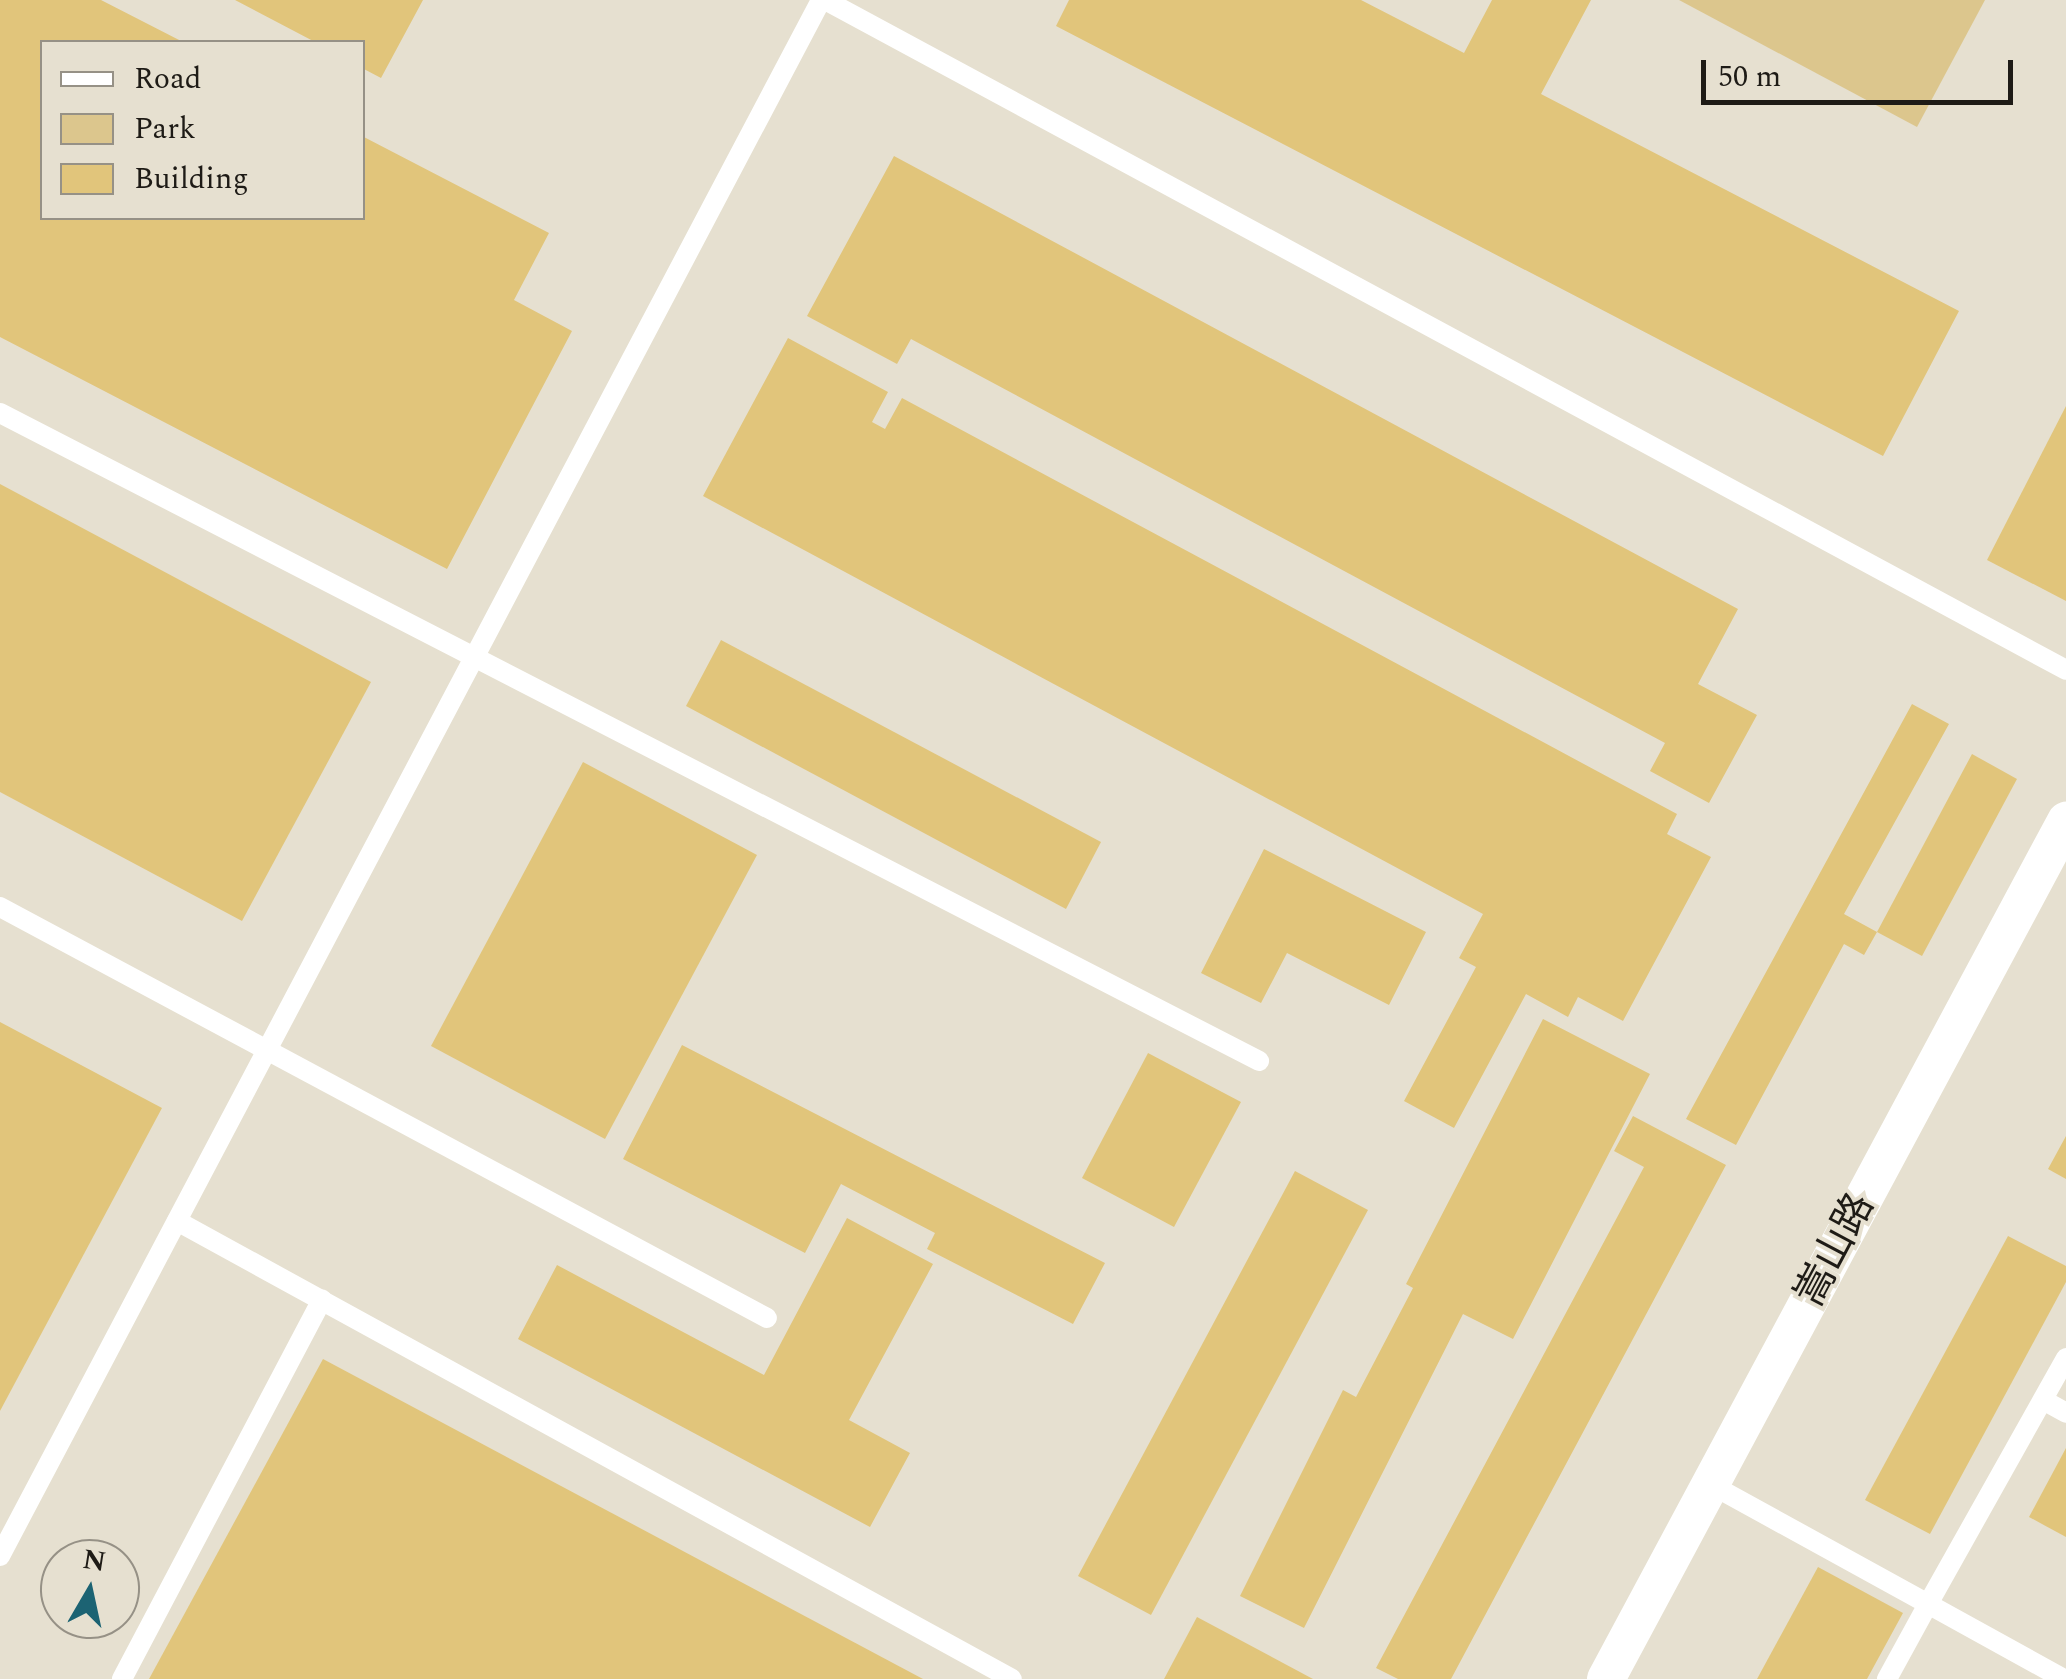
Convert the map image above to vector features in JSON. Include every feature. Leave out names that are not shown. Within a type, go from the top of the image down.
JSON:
[{"type":"street","name":"嵩山路","points":[[1635,1679],[1721,1491],[2066,822]]},
{"type":"street","name":"嵩山路","points":[[1606,1679],[1721,1491],[2066,875]]},
{"type":"lane","points":[[0,1556],[823,0],[2066,670]]},
{"type":"lane","points":[[0,413],[1259,1061]]},
{"type":"lane","points":[[0,906],[767,1318]]},
{"type":"lane","points":[[177,1220],[1012,1679]]},
{"type":"lane","points":[[122,1679],[322,1300]]},
{"type":"lane","points":[[1887,1679],[2066,1358]]},
{"type":"lane","points":[[2042,1400],[2066,1413]]},
{"type":"lane","points":[[1721,1491],[2064,1679]]},
{"type":"green space","points":[[1679,0],[1985,0],[1917,127]]},
{"type":"building","points":[[0,0],[101,0],[179,40],[40,40],[40,220],[365,220],[365,138],[549,233],[514,300],[572,331],[447,569],[0,337]]},
{"type":"building","points":[[235,0],[423,0],[381,78],[365,70],[365,40],[311,40]]},
{"type":"building","points":[[1069,0],[1361,0],[1464,53],[1492,0],[1591,0],[1541,94],[1959,311],[1883,456],[1056,26]]},
{"type":"building","points":[[894,156],[1738,609],[1698,684],[1757,715],[1709,803],[1650,771],[1665,743],[911,339],[897,364],[807,316]]},
{"type":"building","points":[[788,338],[888,392],[872,422],[885,429],[902,398],[1677,814],[1667,834],[1711,857],[1623,1021],[1578,997],[1568,1017],[1526,994],[1454,1128],[1404,1101],[1476,967],[1459,958],[1483,914],[703,496]]},
{"type":"building","points":[[2066,406],[2066,601],[1987,560]]},
{"type":"building","points":[[0,484],[371,682],[242,921],[0,792]]},
{"type":"building","points":[[721,640],[1101,842],[1066,909],[686,706]]},
{"type":"building","points":[[1912,704],[1949,724],[1844,914],[1877,932],[1864,955],[1844,944],[1736,1145],[1686,1119]]},
{"type":"building","points":[[1972,754],[2017,779],[1922,956],[1877,932]]},
{"type":"building","points":[[583,762],[757,855],[605,1139],[431,1046]]},
{"type":"building","points":[[1264,849],[1426,932],[1389,1005],[1287,953],[1261,1003],[1201,973]]},
{"type":"building","points":[[1543,1019],[1650,1074],[1513,1339],[1463,1314],[1304,1628],[1240,1596],[1343,1390],[1356,1397],[1413,1288],[1406,1284]]},
{"type":"building","points":[[0,1022],[162,1108],[0,1411]]},
{"type":"building","points":[[682,1045],[1105,1263],[1073,1324],[927,1249],[935,1233],[841,1184],[805,1253],[623,1159]]},
{"type":"building","points":[[1148,1053],[1241,1102],[1174,1227],[1082,1178]]},
{"type":"building","points":[[1633,1116],[1726,1165],[1451,1679],[1398,1679],[1376,1668],[1644,1167],[1614,1151]]},
{"type":"building","points":[[2066,1136],[2066,1179],[2048,1169]]},
{"type":"building","points":[[1295,1171],[1368,1210],[1151,1615],[1078,1576]]},
{"type":"building","points":[[847,1218],[933,1264],[849,1420],[910,1453],[870,1527],[518,1339],[557,1265],[764,1375]]},
{"type":"building","points":[[2008,1236],[2066,1266],[2066,1282],[1930,1534],[1865,1500]]},
{"type":"building","points":[[323,1359],[923,1679],[149,1679]]},
{"type":"building","points":[[2066,1448],[2066,1537],[2029,1517]]},
{"type":"building","points":[[1818,1567],[1903,1613],[1867,1679],[1757,1679]]},
{"type":"building","points":[[1197,1617],[1313,1679],[1164,1679]]}]
